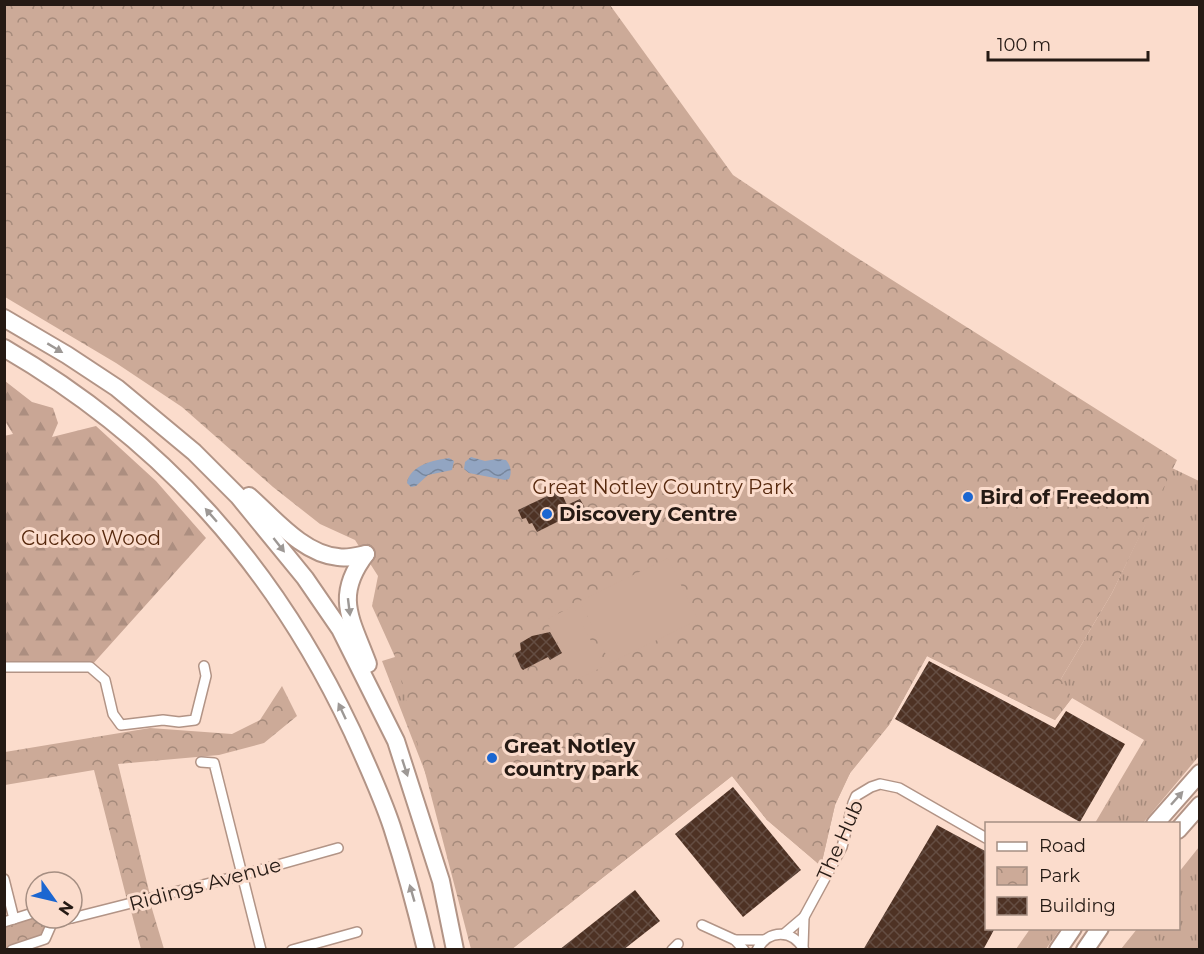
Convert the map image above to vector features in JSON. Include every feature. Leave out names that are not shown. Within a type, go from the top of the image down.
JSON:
[{"type":"highway","points":[[4,318],[117,388],[242,489],[299,540],[318,553],[345,558],[366,554],[354,569],[349,582],[348,612],[396,741],[441,881],[455,950]]},
{"type":"highway","points":[[4,348],[70,388],[128,434],[196,497],[246,554],[285,610],[333,690],[363,755],[392,825],[426,950]]},
{"type":"highway","points":[[194,452],[238,496],[311,586],[340,629],[396,741]]},
{"type":"highway","points":[[1157,822],[1200,773]]},
{"type":"highway","points":[[1180,829],[1200,805]]},
{"type":"highway","points":[[1058,950],[1072,930]]},
{"type":"highway","points":[[1085,950],[1099,930]]},
{"type":"street","points":[[4,667],[90,667],[105,680],[113,714],[121,725],[163,720],[179,722],[195,720],[206,676],[204,666]]},
{"type":"street","points":[[201,762],[214,763],[261,950]]},
{"type":"street","name":"The Hub","points":[[784,934],[804,917],[842,847],[856,796],[871,787],[880,784],[899,788],[985,837]]},
{"type":"street","name":"Ridings Avenue","points":[[84,915],[339,848]]},
{"type":"street","points":[[4,879],[9,920],[24,916]]},
{"type":"street","name":"The Hub","points":[[803,948],[804,917]]},
{"type":"street","points":[[702,925],[735,940],[744,950]]},
{"type":"street","name":"Ridings Avenue","points":[[18,949],[45,939],[47,930]]},
{"type":"street","points":[[292,950],[357,932]]},
{"type":"street","points":[[757,950],[770,936],[784,934],[792,936],[803,948]]},
{"type":"street","points":[[735,940],[764,940]]},
{"type":"green space","name":"Great Notley Country Park","points":[[4,5],[610,5],[733,175],[851,254],[1177,460],[1112,593],[1061,679],[1072,698],[1055,720],[927,656],[889,725],[850,773],[835,805],[821,866],[767,820],[732,776],[512,949],[471,949],[395,657],[372,606],[378,576],[355,540],[320,524],[273,487],[182,407],[116,363],[5,297]]},
{"type":"green space","name":"Cuckoo Wood","points":[[5,381],[32,402],[53,408],[58,423],[52,437],[96,426],[156,481],[206,538],[91,666],[5,664],[4,436],[13,434],[5,421]]},
{"type":"green space","points":[[1172,468],[1199,481],[1199,756],[1144,822],[1096,822],[1144,740],[1072,698],[1055,720],[927,656],[889,725],[850,773],[835,805],[821,866],[767,820],[732,776],[512,949],[434,795],[382,661],[395,657],[553,580],[1061,679],[1112,593]]},
{"type":"green space","points":[[668,558],[698,620],[610,663],[580,601]]},
{"type":"green space","points":[[573,606],[604,666],[577,680],[546,620]]},
{"type":"green space","points":[[282,686],[297,716],[264,743],[219,755],[118,764],[150,895],[127,900],[94,770],[5,785],[5,752],[150,728],[232,734],[260,720]]},
{"type":"green space","points":[[1199,847],[1199,949],[1121,949],[1136,930],[1180,930],[1180,871]]},
{"type":"green space","points":[[150,902],[164,949],[141,949],[130,907]]},
{"type":"green space","points":[[24,917],[24,930],[47,930],[44,938],[5,950],[5,923]]},
{"type":"green space","points":[[1029,930],[1059,930],[1046,949],[1016,949]]},
{"type":"water","points":[[471,457],[485,461],[506,460],[511,474],[509,479],[469,473],[464,469],[465,462]]},
{"type":"water","points":[[449,458],[454,461],[452,470],[428,475],[416,486],[411,487],[407,483],[413,472],[424,464]]},
{"type":"building","name":"Discovery Centre","points":[[560,490],[567,505],[580,499],[585,508],[537,532],[532,523],[529,524],[526,518],[522,519],[518,510]]},
{"type":"building","points":[[550,632],[562,653],[550,660],[548,657],[523,670],[515,654],[521,650],[520,643],[532,636]]},
{"type":"building","points":[[929,661],[1055,728],[1066,711],[1125,744],[1080,822],[895,719]]},
{"type":"building","points":[[733,787],[801,870],[743,917],[675,834]]},
{"type":"building","points":[[937,825],[985,851],[985,930],[994,930],[983,950],[863,950]]},
{"type":"building","points":[[635,890],[660,921],[623,950],[559,950]]},
{"type":"place","name":"Bird of Freedom","points":[[968,497]]},
{"type":"place","name":"Discovery Centre","points":[[547,514]]},
{"type":"place","name":"Great Notley country park","points":[[492,758]]}]
